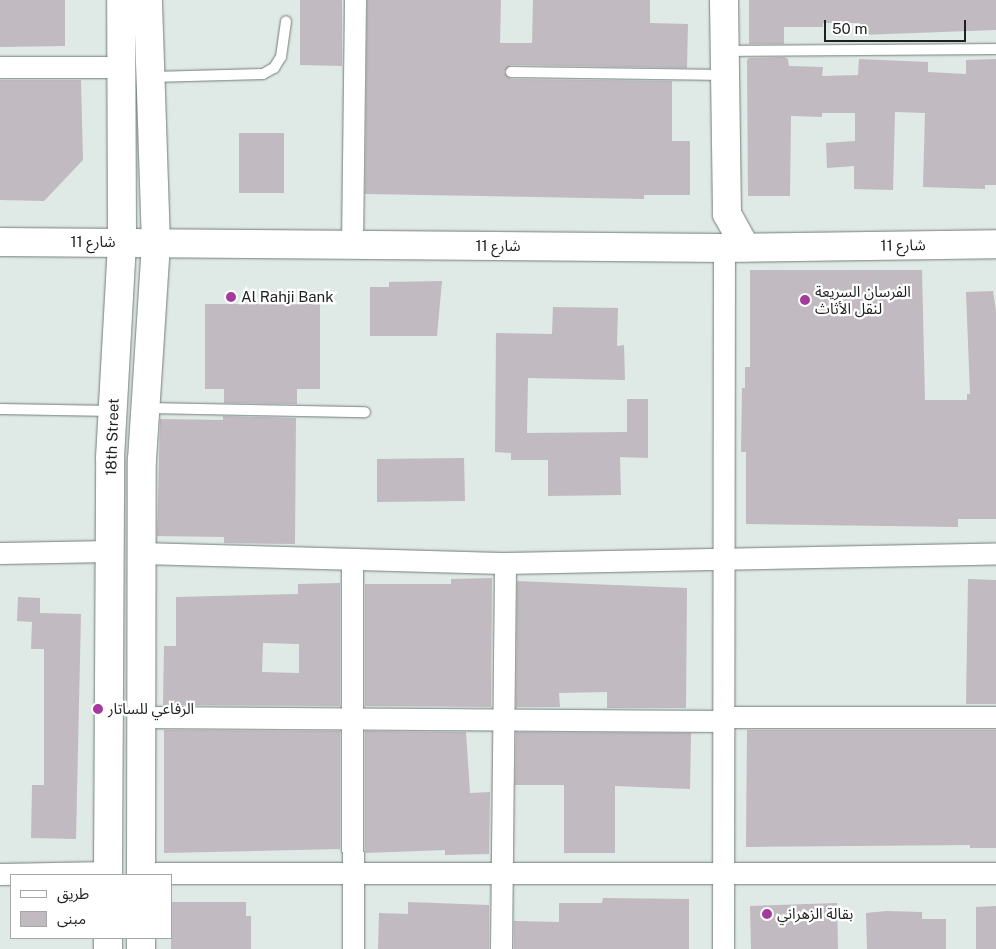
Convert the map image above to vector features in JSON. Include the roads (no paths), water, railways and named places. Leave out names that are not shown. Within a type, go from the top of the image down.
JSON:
[{"type":"street","name":"18th Street","points":[[108,873],[113,411],[122,242],[121,0]]},
{"type":"street","points":[[148,0],[156,244],[144,408],[141,553],[141,874],[504,870],[996,872]]},
{"type":"street","points":[[352,245],[355,0]]},
{"type":"street","points":[[723,949],[724,559],[734,248],[727,214],[724,0]]},
{"type":"street","points":[[0,68],[120,67]]},
{"type":"street","name":"شارع 11","points":[[0,242],[734,248],[996,244]]},
{"type":"street","points":[[0,553],[110,551]]},
{"type":"street","points":[[141,553],[505,563],[996,554]]},
{"type":"street","points":[[352,559],[353,949]]},
{"type":"street","points":[[501,949],[504,870],[505,563]]},
{"type":"street","points":[[142,717],[724,719],[996,717]]},
{"type":"street","points":[[0,874],[108,873]]},
{"type":"lane","points":[[151,77],[263,74],[274,68],[281,57],[286,21]]},
{"type":"lane","points":[[511,72],[996,49]]},
{"type":"lane","points":[[144,408],[365,412]]},
{"type":"lane","points":[[0,409],[113,411]]},
{"type":"place","name":"Al Rahji Bank","points":[[231,297]]},
{"type":"place","name":"الفرسان السريعة لنقل الأثاث","points":[[805,300]]},
{"type":"place","name":"الرفاعي للساتار","points":[[98,709]]},
{"type":"place","name":"بقالة الزهراني","points":[[767,914]]}]
